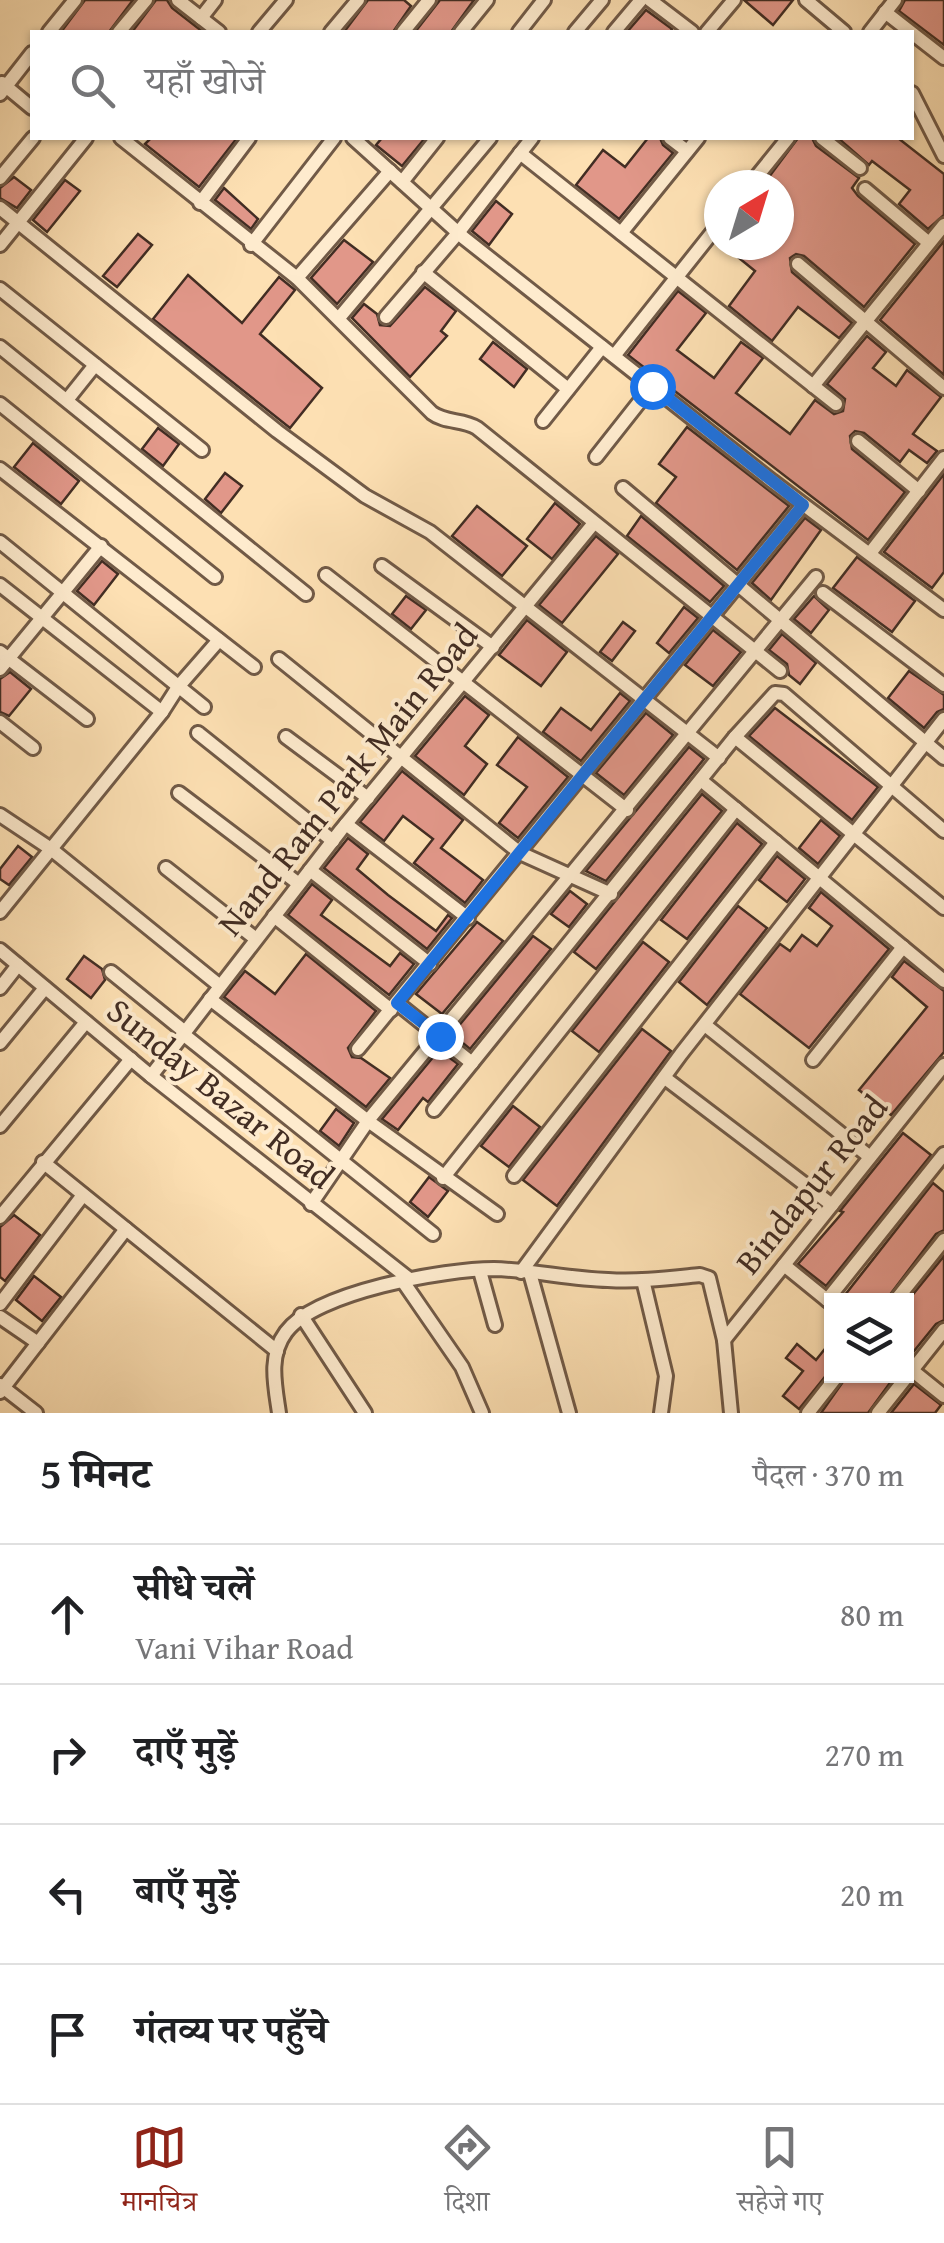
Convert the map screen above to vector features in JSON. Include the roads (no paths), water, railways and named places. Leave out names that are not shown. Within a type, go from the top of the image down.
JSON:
[{"type":"street","points":[[51,30],[75,0]]},
{"type":"street","points":[[121,30],[146,0]]},
{"type":"street","points":[[178,0],[216,30]]},
{"type":"street","points":[[201,18],[215,0]]},
{"type":"street","points":[[261,30],[286,0]]},
{"type":"street","points":[[333,30],[358,0]]},
{"type":"street","points":[[463,30],[488,0]]},
{"type":"street","points":[[521,30],[544,0]]},
{"type":"street","points":[[577,30],[602,0]]},
{"type":"street","points":[[616,30],[641,0]]},
{"type":"street","points":[[650,0],[689,30]]},
{"type":"street","points":[[709,30],[734,0]]},
{"type":"street","points":[[806,0],[842,30]]},
{"type":"street","points":[[872,30],[895,0]]},
{"type":"street","points":[[405,30],[423,2]]},
{"type":"street","points":[[885,12],[908,30]]},
{"type":"street","points":[[914,35],[944,58]]},
{"type":"street","points":[[30,55],[2,87],[30,107]]},
{"type":"street","points":[[914,97],[944,156]]},
{"type":"street","points":[[0,178],[32,140]]},
{"type":"street","points":[[0,245],[84,140]]},
{"type":"street","points":[[129,140],[200,203],[296,278],[438,418],[477,428],[780,670]]},
{"type":"street","points":[[200,203],[247,140]]},
{"type":"street","points":[[251,245],[332,140]]},
{"type":"street","points":[[356,140],[458,232],[803,505],[944,610]]},
{"type":"street","points":[[367,150],[375,140]]},
{"type":"street","points":[[402,182],[435,140]]},
{"type":"street","points":[[339,318],[488,140]]},
{"type":"street","points":[[386,316],[530,140]]},
{"type":"street","points":[[673,140],[687,151]]},
{"type":"street","points":[[621,233],[696,140]]},
{"type":"street","points":[[762,170],[786,140]]},
{"type":"street","points":[[825,140],[860,168]]},
{"type":"street","points":[[520,153],[836,404]]},
{"type":"street","points":[[296,278],[390,171]]},
{"type":"street","points":[[864,189],[930,243]]},
{"type":"street","points":[[0,208],[277,431],[365,496],[430,532],[719,758]]},
{"type":"street","points":[[813,386],[944,225]]},
{"type":"street","points":[[542,421],[704,243]]},
{"type":"street","points":[[798,264],[944,388]]},
{"type":"street","points":[[422,272],[568,389]]},
{"type":"street","points":[[0,289],[202,450]]},
{"type":"street","points":[[0,347],[306,594]]},
{"type":"street","points":[[67,400],[95,365]]},
{"type":"street","points":[[596,457],[652,386]]},
{"type":"street","points":[[0,404],[215,577]]},
{"type":"street","points":[[858,441],[918,491]]},
{"type":"street","points":[[871,552],[944,458]]},
{"type":"street","points":[[0,469],[254,667]]},
{"type":"street","points":[[623,488],[944,758]]},
{"type":"street","points":[[358,1049],[803,505]]},
{"type":"street","name":"Nand Ram Park Main Road","points":[[150,1076],[332,840],[594,523]]},
{"type":"street","points":[[0,542],[204,707]]},
{"type":"street","points":[[87,719],[3,660],[101,546]]},
{"type":"street","points":[[382,566],[493,647]]},
{"type":"street","points":[[326,575],[627,810]]},
{"type":"street","points":[[311,1204],[368,1122],[816,577]]},
{"type":"street","points":[[0,585],[162,712]]},
{"type":"street","points":[[822,592],[944,685]]},
{"type":"street","points":[[0,912],[162,712],[178,686],[219,640]]},
{"type":"street","points":[[279,659],[520,854],[611,894]]},
{"type":"street","points":[[434,1110],[771,696],[780,693],[944,831]]},
{"type":"street","points":[[526,1272],[664,1078],[944,719]]},
{"type":"street","points":[[0,722],[33,748]]},
{"type":"street","points":[[198,732],[332,840]]},
{"type":"street","points":[[286,737],[368,798]]},
{"type":"street","points":[[735,737],[944,908]]},
{"type":"street","points":[[702,781],[944,981]]},
{"type":"street","points":[[179,793],[299,884]]},
{"type":"street","points":[[443,1178],[736,809]]},
{"type":"street","points":[[0,815],[51,849],[220,986]]},
{"type":"street","points":[[346,824],[468,918]]},
{"type":"street","points":[[514,1176],[776,842]]},
{"type":"street","points":[[166,868],[256,939]]},
{"type":"street","points":[[310,870],[430,964]]},
{"type":"street","points":[[274,916],[472,1062]]},
{"type":"street","points":[[813,1060],[902,947]]},
{"type":"street","name":"Sunday Bazar Road","points":[[0,950],[405,1280],[462,1366],[482,1413]]},
{"type":"street","points":[[0,988],[18,966]]},
{"type":"street","points":[[111,972],[434,1234]]},
{"type":"street","points":[[0,1043],[45,988]]},
{"type":"street","points":[[210,999],[368,1122],[497,1214]]},
{"type":"street","points":[[0,1126],[86,1022]]},
{"type":"street","points":[[705,1025],[870,1158]]},
{"type":"street","points":[[0,1217],[131,1059]]},
{"type":"street","name":"Bindapur Road","points":[[724,1340],[944,1065]]},
{"type":"street","points":[[664,1078],[832,1206]]},
{"type":"street","points":[[836,1293],[944,1154]]},
{"type":"street","points":[[43,1162],[277,1351]]},
{"type":"street","points":[[0,1304],[83,1195]]},
{"type":"street","points":[[36,1413],[1,1388],[126,1229]]},
{"type":"street","points":[[902,1293],[944,1240]]},
{"type":"street","points":[[784,1265],[824,1298]]},
{"type":"street","points":[[480,1270],[495,1325]]},
{"type":"street","points":[[279,1413],[273,1375],[277,1351],[284,1334],[302,1316],[405,1280],[480,1270],[608,1280],[700,1275],[709,1278],[724,1340],[731,1413]]},
{"type":"street","points":[[526,1272],[569,1413]]},
{"type":"street","points":[[643,1280],[666,1376],[661,1413]]},
{"type":"street","points":[[302,1316],[366,1413]]},
{"type":"street","points":[[0,1317],[38,1342]]},
{"type":"street","points":[[914,1364],[944,1330]]},
{"type":"street","points":[[914,1371],[944,1396]]},
{"type":"street","points":[[808,1413],[832,1383]]},
{"type":"street","points":[[878,1413],[899,1383]]}]
